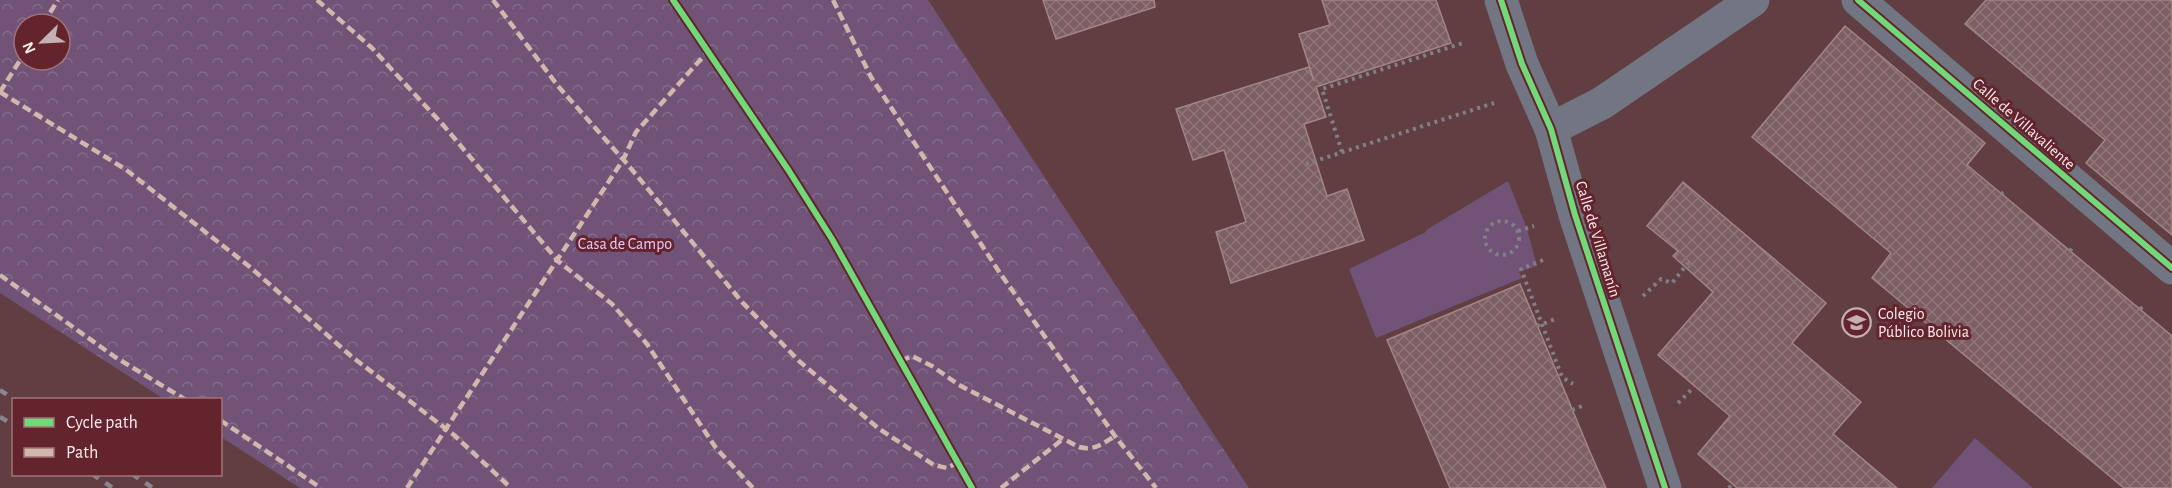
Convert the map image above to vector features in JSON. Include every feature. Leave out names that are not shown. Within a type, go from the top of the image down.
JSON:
[{"type":"street","name":"Calle de Villamanín","points":[[1501,0],[1522,64],[1551,129],[1575,214],[1665,488]]},
{"type":"street","points":[[1551,129],[1602,103],[1753,0]]},
{"type":"street","name":"Calle de Villavaliente","points":[[1858,0],[2172,268]]},
{"type":"path","points":[[1342,152],[1322,89],[1463,43]]},
{"type":"path","points":[[1306,164],[1494,103]]},
{"type":"path","points":[[2001,194],[2006,190]]},
{"type":"path","points":[[1495,221],[1509,221],[1518,231],[1518,245],[1509,255],[1495,255],[1485,245],[1485,231],[1495,221]]},
{"type":"path","points":[[1518,231],[1534,226]]},
{"type":"path","points":[[2070,251],[2073,246]]},
{"type":"path","points":[[1543,261],[1521,269],[1539,325],[1562,377],[1573,384]]},
{"type":"path","points":[[1641,298],[1662,279],[1672,283],[1688,263],[1686,261]]},
{"type":"path","points":[[1539,325],[1558,318]]},
{"type":"path","points":[[1675,406],[1695,387]]},
{"type":"path","points":[[1572,410],[1582,406]]},
{"type":"green space","name":"Casa de Campo","points":[[0,0],[928,0],[1249,488],[300,488],[222,438],[222,398],[162,398],[0,293]]},
{"type":"green space","points":[[1508,181],[1527,229],[1537,266],[1519,272],[1522,278],[1376,338],[1349,269],[1426,232]]},
{"type":"green space","points":[[1975,438],[2033,488],[1932,488]]},
{"type":"building","points":[[1043,0],[1154,0],[1155,7],[1056,39]]},
{"type":"building","points":[[1322,0],[1436,0],[1451,43],[1316,87],[1326,117],[1304,124],[1327,196],[1347,189],[1364,240],[1231,283],[1216,232],[1246,222],[1224,150],[1193,160],[1176,109],[1309,67],[1314,81],[1299,34],[1330,25]]},
{"type":"building","points":[[1986,0],[2172,0],[2172,235],[2086,163],[2105,140],[1965,24]]},
{"type":"building","points":[[1845,26],[1985,143],[1967,165],[2172,336],[2172,488],[2124,488],[1872,278],[1891,253],[1752,137]]},
{"type":"building","points":[[1683,182],[1826,303],[1792,343],[1861,402],[1833,434],[1897,488],[1737,488],[1698,454],[1730,416],[1658,355],[1713,292],[1673,256],[1678,251],[1647,226]]},
{"type":"building","points":[[1520,284],[1606,488],[1450,488],[1387,340]]},
{"type":"railway","points":[[0,390],[12,398]]},
{"type":"railway","points":[[0,417],[12,424]]},
{"type":"railway","points":[[95,476],[113,488]]},
{"type":"railway","points":[[135,476],[153,488]]},
{"type":"marked path","points":[[50,12],[58,0]]},
{"type":"marked path","points":[[317,0],[372,48],[444,126],[558,261],[612,304],[647,344],[716,448],[753,488]]},
{"type":"marked path","points":[[493,0],[558,86],[628,165],[742,302],[799,361],[878,428],[934,465],[947,468],[957,463]]},
{"type":"marked path","points":[[833,0],[871,77],[1000,273],[1115,436],[1156,488]]},
{"type":"marked path","points":[[407,488],[623,160],[636,132],[709,50]]},
{"type":"marked path","points":[[0,92],[13,72]]},
{"type":"marked path","points":[[0,92],[125,169],[250,267],[351,356],[454,435],[511,488]]},
{"type":"marked path","points":[[0,275],[115,357],[183,398]]},
{"type":"marked path","points":[[901,361],[912,356],[932,366],[959,385],[1079,447],[1094,447],[1115,436]]},
{"type":"marked path","points":[[222,421],[321,488]]},
{"type":"marked path","points":[[1001,488],[1063,439]]},
{"type":"cycle path","points":[[673,0],[789,171],[832,239],[972,488]]},
{"type":"cycle path","points":[[1501,0],[1522,64],[1551,129],[1575,215],[1665,488]]},
{"type":"cycle path","points":[[1858,0],[2172,268]]},
{"type":"place","name":"Colegio Público Bolivia","points":[[1857,323]]}]
